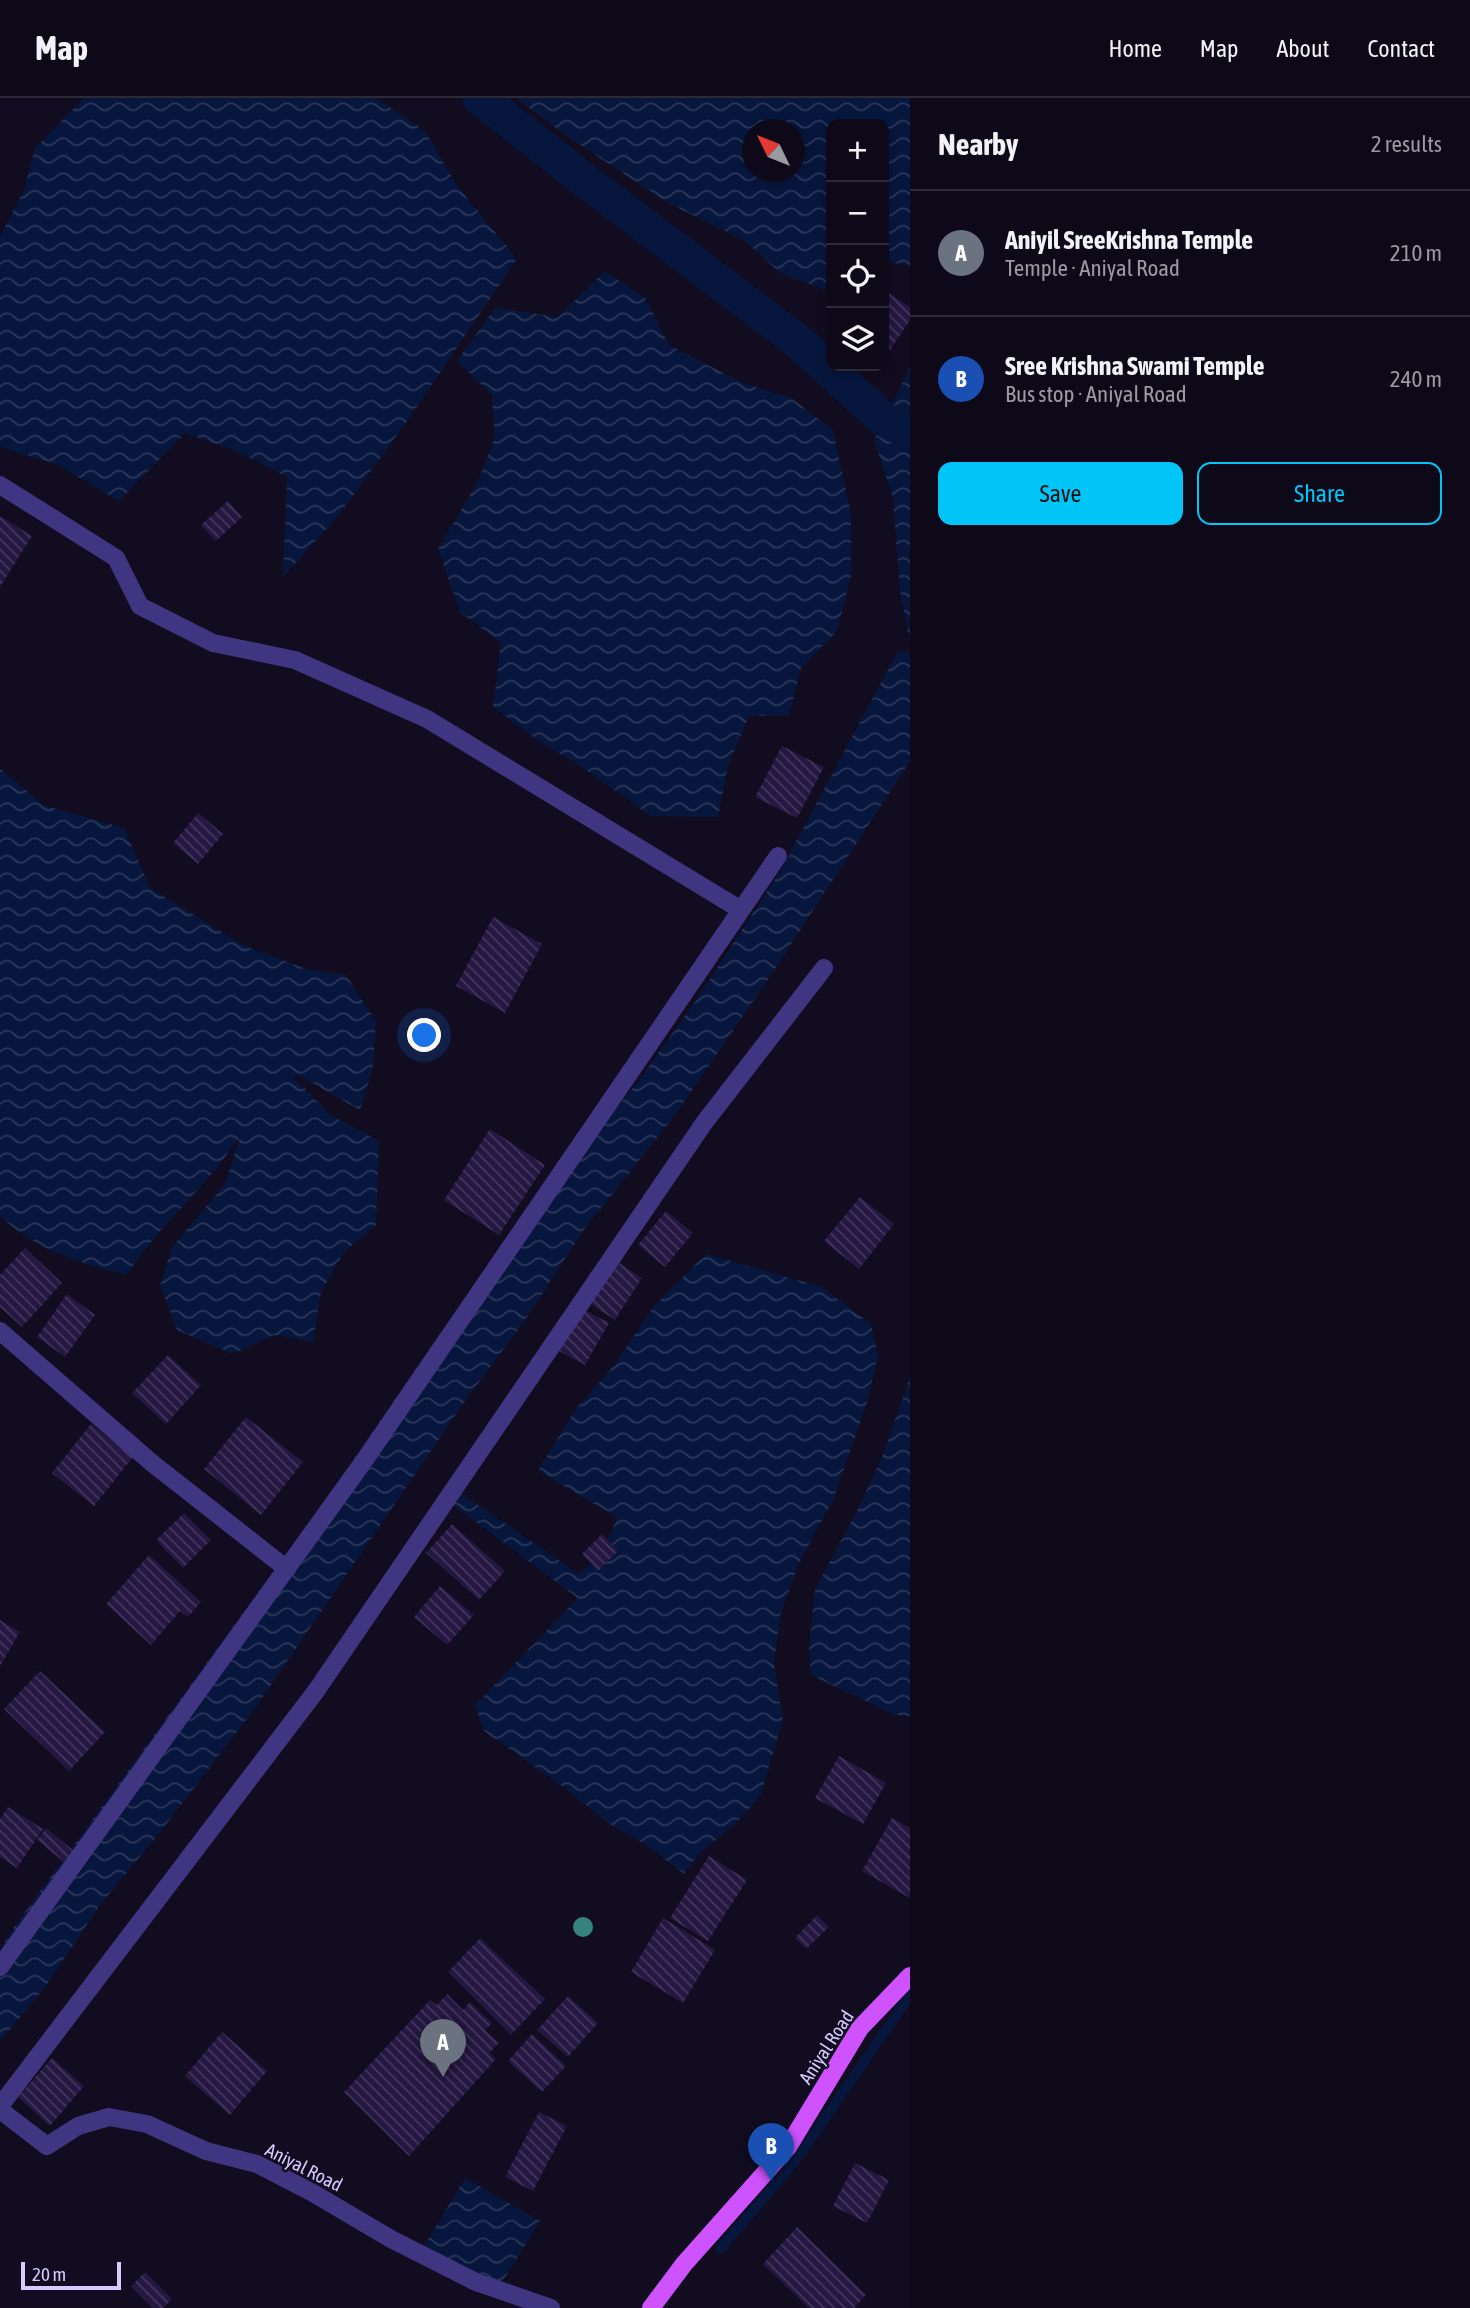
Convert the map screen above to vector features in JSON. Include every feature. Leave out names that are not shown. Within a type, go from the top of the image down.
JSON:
[{"type":"main road","name":"Aniyal Road","points":[[651,2308],[684,2264],[788,2147],[860,2028],[910,1976]]},
{"type":"street","points":[[0,485],[116,558],[141,606],[213,643],[295,660],[427,719],[741,910]]},
{"type":"street","points":[[0,1967],[372,1450],[778,856]]},
{"type":"street","points":[[0,2108],[316,1691],[704,1123],[824,968]]},
{"type":"street","points":[[0,1331],[152,1464],[287,1569]]},
{"type":"street","name":"Aniyal Road","points":[[0,2108],[47,2146],[78,2126],[109,2117],[147,2124],[206,2151],[257,2164],[391,2239],[477,2282],[551,2308]]},
{"type":"water","points":[[84,98],[376,98],[425,131],[458,187],[517,259],[405,424],[339,515],[283,577],[287,477],[238,452],[185,433],[119,501],[58,465],[0,447],[0,236],[24,190],[35,148]]},
{"type":"water","points":[[516,98],[910,98],[910,266],[889,262],[889,119],[826,119],[826,290],[780,273],[745,241],[668,203],[567,136]]},
{"type":"water","points":[[605,271],[645,298],[669,345],[743,383],[791,398],[833,430],[851,515],[851,576],[837,631],[801,668],[789,715],[749,716],[728,766],[718,817],[651,816],[576,763],[540,742],[493,707],[501,643],[460,612],[438,549],[477,483],[495,437],[492,395],[457,361],[495,308],[558,317]]},
{"type":"water","points":[[910,368],[910,642],[900,590],[893,498],[874,439]]},
{"type":"water","points":[[898,651],[910,653],[910,761],[769,978],[675,1115],[583,1231],[528,1316],[465,1401],[256,1707],[158,1835],[100,1905],[46,1986],[0,2041],[0,1949],[14,1927],[330,1493],[448,1322],[521,1223],[637,1083],[697,999],[781,870]]},
{"type":"water","points":[[0,768],[43,805],[124,828],[150,888],[243,945],[306,969],[346,975],[376,1021],[373,1067],[360,1110],[298,1075],[294,1078],[331,1115],[379,1141],[376,1225],[344,1252],[321,1292],[313,1342],[274,1335],[233,1354],[177,1330],[160,1285],[173,1246],[225,1184],[240,1137],[126,1275],[59,1254],[28,1238],[0,1216]]},
{"type":"water","points":[[706,1254],[822,1287],[871,1324],[878,1356],[867,1403],[833,1500],[799,1563],[780,1616],[774,1664],[783,1721],[760,1796],[736,1823],[698,1855],[684,1874],[646,1845],[607,1822],[566,1789],[484,1731],[475,1705],[578,1598],[446,1500],[455,1489],[579,1574],[586,1568],[602,1548],[617,1517],[538,1471],[575,1410],[615,1364],[654,1306]]},
{"type":"water","points":[[910,1377],[910,1716],[895,1715],[811,1675],[809,1648],[815,1589],[857,1511],[882,1457]]},
{"type":"water","points":[[465,2178],[540,2221],[500,2286],[423,2248]]},
{"type":"building","points":[[889,293],[910,307],[910,320],[889,352]]},
{"type":"building","points":[[228,501],[242,517],[216,541],[201,525]]},
{"type":"building","points":[[0,516],[32,536],[0,587]]},
{"type":"building","points":[[782,746],[824,767],[797,818],[755,797]]},
{"type":"building","points":[[198,813],[223,834],[198,864],[173,843]]},
{"type":"building","points":[[493,917],[542,944],[505,1013],[456,986]]},
{"type":"building","points":[[490,1129],[545,1165],[499,1235],[444,1200]]},
{"type":"building","points":[[860,1197],[894,1224],[859,1269],[824,1241]]},
{"type":"building","points":[[666,1211],[693,1233],[665,1267],[638,1245]]},
{"type":"building","points":[[25,1248],[62,1283],[22,1327],[0,1307],[0,1275]]},
{"type":"building","points":[[613,1259],[642,1278],[615,1320],[586,1301]]},
{"type":"building","points":[[67,1294],[95,1315],[65,1357],[37,1337]]},
{"type":"building","points":[[583,1309],[609,1323],[585,1365],[559,1351]]},
{"type":"building","points":[[168,1355],[201,1385],[166,1424],[132,1393]]},
{"type":"building","points":[[246,1417],[303,1462],[261,1515],[204,1469]]},
{"type":"building","points":[[91,1424],[133,1457],[94,1506],[52,1473]]},
{"type":"building","points":[[184,1513],[211,1540],[183,1568],[156,1540]]},
{"type":"building","points":[[452,1524],[505,1571],[479,1600],[426,1553]]},
{"type":"building","points":[[602,1534],[618,1551],[598,1571],[582,1554]]},
{"type":"building","points":[[149,1555],[201,1602],[188,1617],[180,1611],[151,1645],[106,1604]]},
{"type":"building","points":[[440,1586],[474,1615],[447,1645],[414,1617]]},
{"type":"building","points":[[0,1620],[20,1632],[0,1666]]},
{"type":"building","points":[[40,1671],[105,1732],[69,1771],[4,1709]]},
{"type":"building","points":[[839,1756],[886,1783],[863,1824],[815,1798]]},
{"type":"building","points":[[8,1807],[43,1829],[17,1868],[0,1857],[0,1819]]},
{"type":"building","points":[[892,1818],[910,1828],[910,1898],[862,1871]]},
{"type":"building","points":[[46,1828],[74,1851],[64,1862],[37,1840]]},
{"type":"building","points":[[709,1856],[747,1880],[708,1941],[670,1918]]},
{"type":"building","points":[[817,1915],[829,1927],[806,1949],[795,1938]]},
{"type":"building","points":[[663,1918],[715,1950],[683,2003],[631,1972]]},
{"type":"building","points":[[480,1938],[545,1999],[511,2035],[448,1972]]},
{"type":"building","points":[[447,1994],[463,2010],[470,2002],[492,2023],[485,2030],[499,2043],[489,2053],[496,2059],[409,2156],[344,2092],[430,2000],[437,2005]]},
{"type":"building","points":[[568,1996],[598,2023],[568,2057],[537,2030]]},
{"type":"building","points":[[222,2032],[267,2071],[230,2115],[185,2076]]},
{"type":"building","points":[[532,2034],[566,2066],[542,2092],[508,2061]]},
{"type":"building","points":[[52,2058],[84,2086],[50,2126],[18,2097]]},
{"type":"building","points":[[539,2112],[567,2126],[533,2191],[505,2177]]},
{"type":"building","points":[[855,2163],[889,2180],[867,2223],[833,2206]]},
{"type":"building","points":[[797,2227],[866,2295],[854,2308],[809,2308],[763,2264]]},
{"type":"building","points":[[145,2272],[172,2299],[163,2308],[153,2308],[131,2286]]},
{"type":"waterway","points":[[480,98],[799,342],[883,419],[910,432]]},
{"type":"waterway","points":[[720,2249],[794,2163],[910,1995]]},
{"type":"place","name":"Aniyil SreeKrishna Temple","points":[[443,2077]]},
{"type":"place","name":"Sree Krishna Swami Temple","points":[[771,2181]]}]
